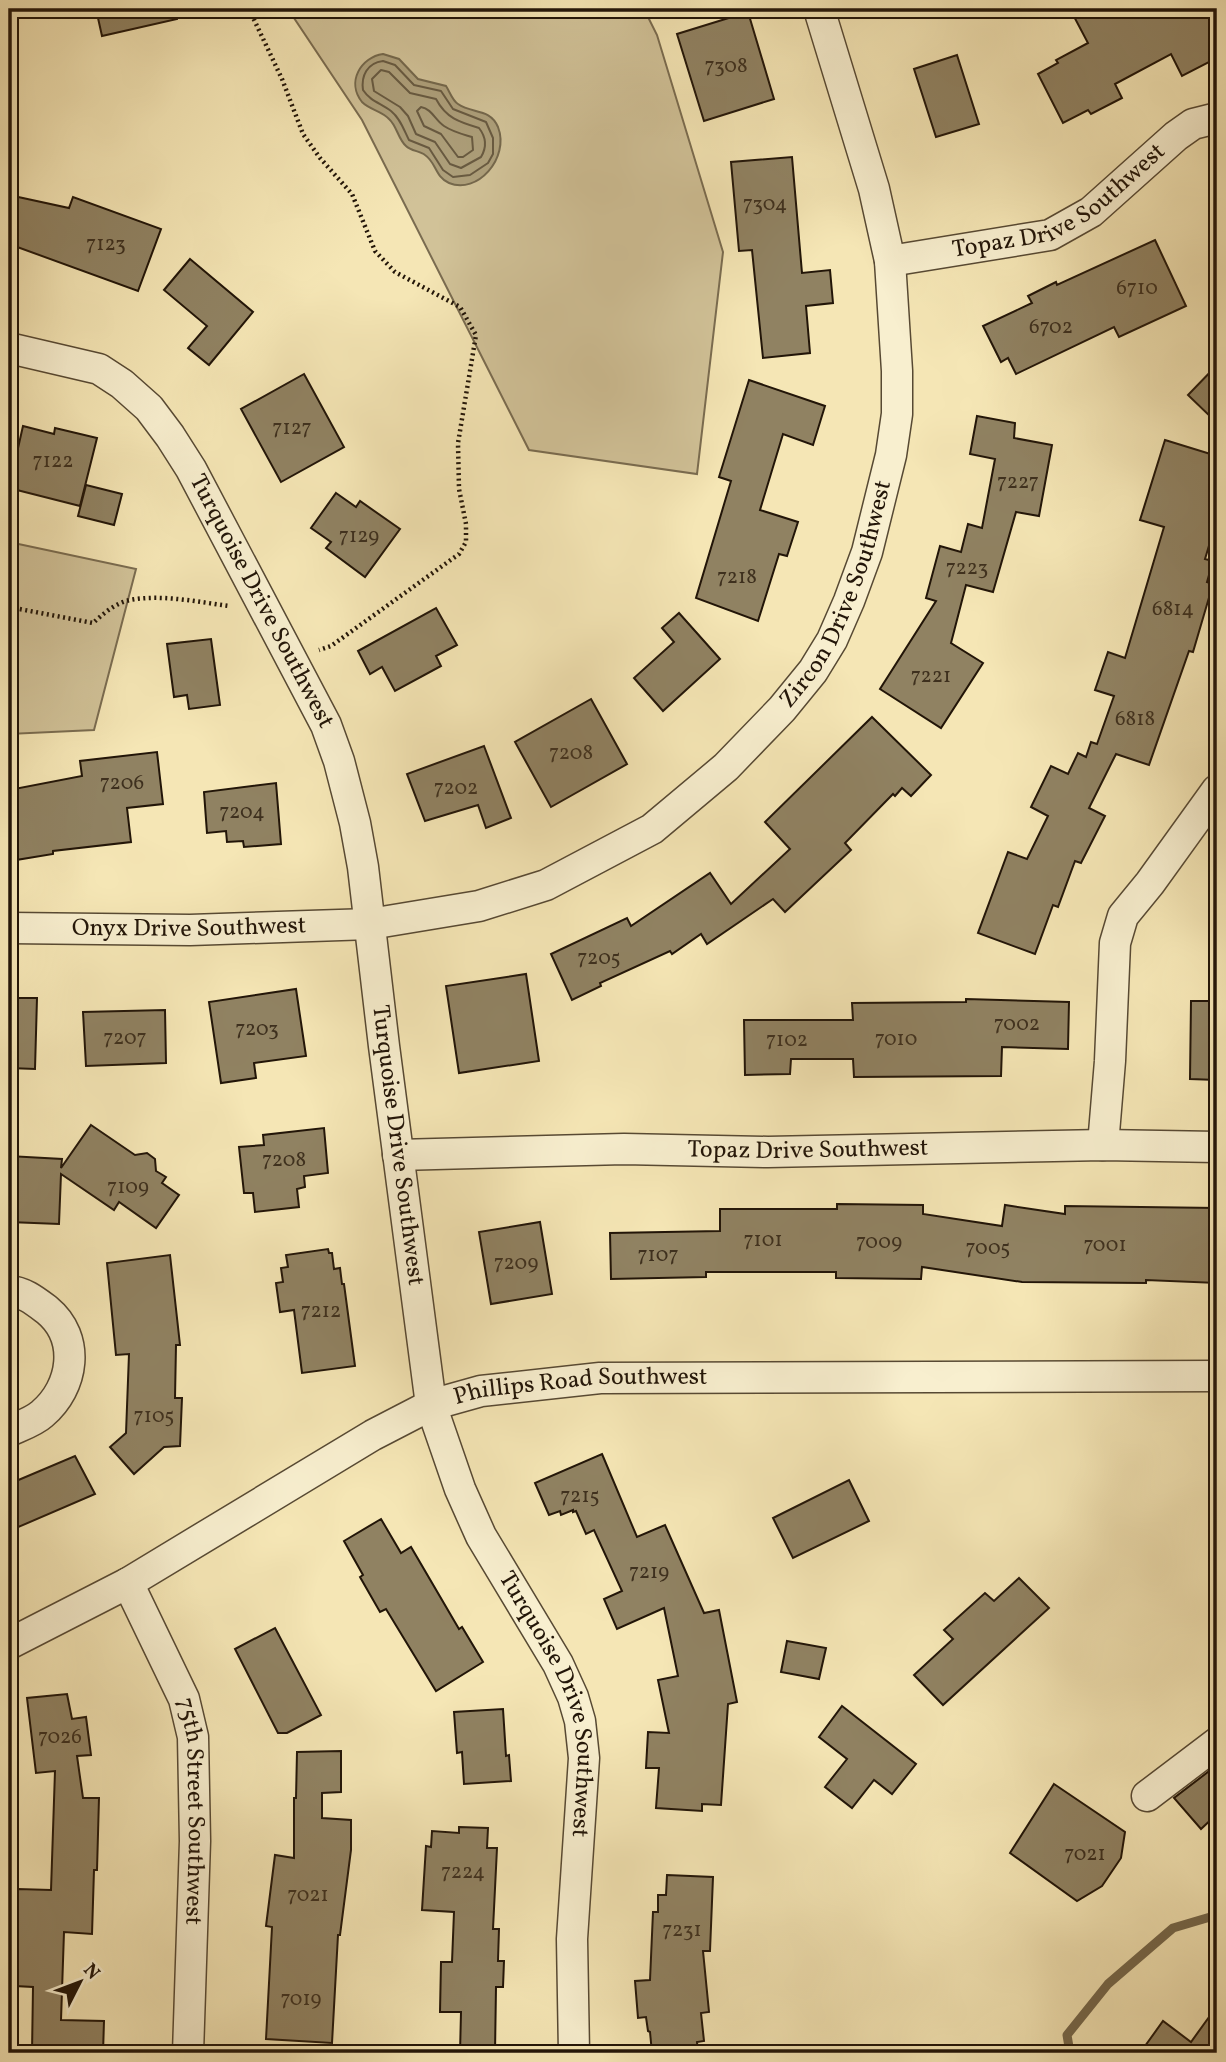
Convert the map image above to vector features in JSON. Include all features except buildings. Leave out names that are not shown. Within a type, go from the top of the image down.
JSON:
[{"type":"street","name":"Zircon Drive Southwest","points":[[370,924],[478,906],[547,885],[652,830],[726,767],[782,709],[813,671],[832,640],[867,552],[891,456],[897,414],[897,371],[890,261],[874,189],[819,9]]},
{"type":"street","name":"Topaz Drive Southwest","points":[[890,261],[1050,235],[1091,212],[1193,124],[1217,118]]},
{"type":"street","name":"Turquoise Drive Southwest","points":[[9,348],[99,369],[122,384],[149,408],[191,469],[326,725],[339,761],[355,823],[370,924],[431,1405],[460,1489],[481,1536],[558,1664],[573,1697],[580,1721],[584,1758],[572,1939],[574,2053]]},
{"type":"street","points":[[1103,1145],[1115,943],[1123,916],[1217,791]]},
{"type":"street","name":"Onyx Drive Southwest","points":[[9,928],[190,930],[370,924]]},
{"type":"street","name":"Topaz Drive Southwest","points":[[398,1155],[624,1149],[768,1152],[1103,1145],[1217,1147]]},
{"type":"street","points":[[9,1291],[31,1297],[51,1314],[67,1339],[70,1358],[66,1380],[51,1405],[40,1416],[9,1432]]},
{"type":"street","name":"Phillips Road Southwest","points":[[9,1644],[128,1583],[373,1435],[431,1405],[481,1391],[600,1378],[1217,1376]]},
{"type":"street","name":"75th Street Southwest","points":[[128,1583],[184,1699],[193,1737],[195,1841],[188,2053]]},
{"type":"street","points":[[1147,1796],[1217,1743]]},
{"type":"path","points":[[249,9],[282,79],[303,134],[352,194],[375,251],[395,272],[460,307],[476,335],[458,443],[459,489],[466,524],[466,542],[459,554],[331,646],[292,661]]},
{"type":"path","points":[[9,607],[93,623],[108,610],[128,600],[162,598],[266,611]]},
{"type":"shaded area","points":[[288,9],[644,9],[657,35],[723,252],[697,474],[529,450],[362,120]]},
{"type":"shaded area","points":[[9,542],[136,569],[94,730],[9,734]]},
{"type":"water","points":[[383,54],[399,59],[418,79],[446,86],[458,104],[486,114],[495,121],[500,139],[499,151],[495,162],[480,179],[460,185],[444,180],[429,158],[403,143],[389,119],[362,102],[355,86],[358,72],[368,60]]},
{"type":"waterway","points":[[1070,2053],[1067,2035],[1108,1984],[1173,1928],[1217,1915]]}]
